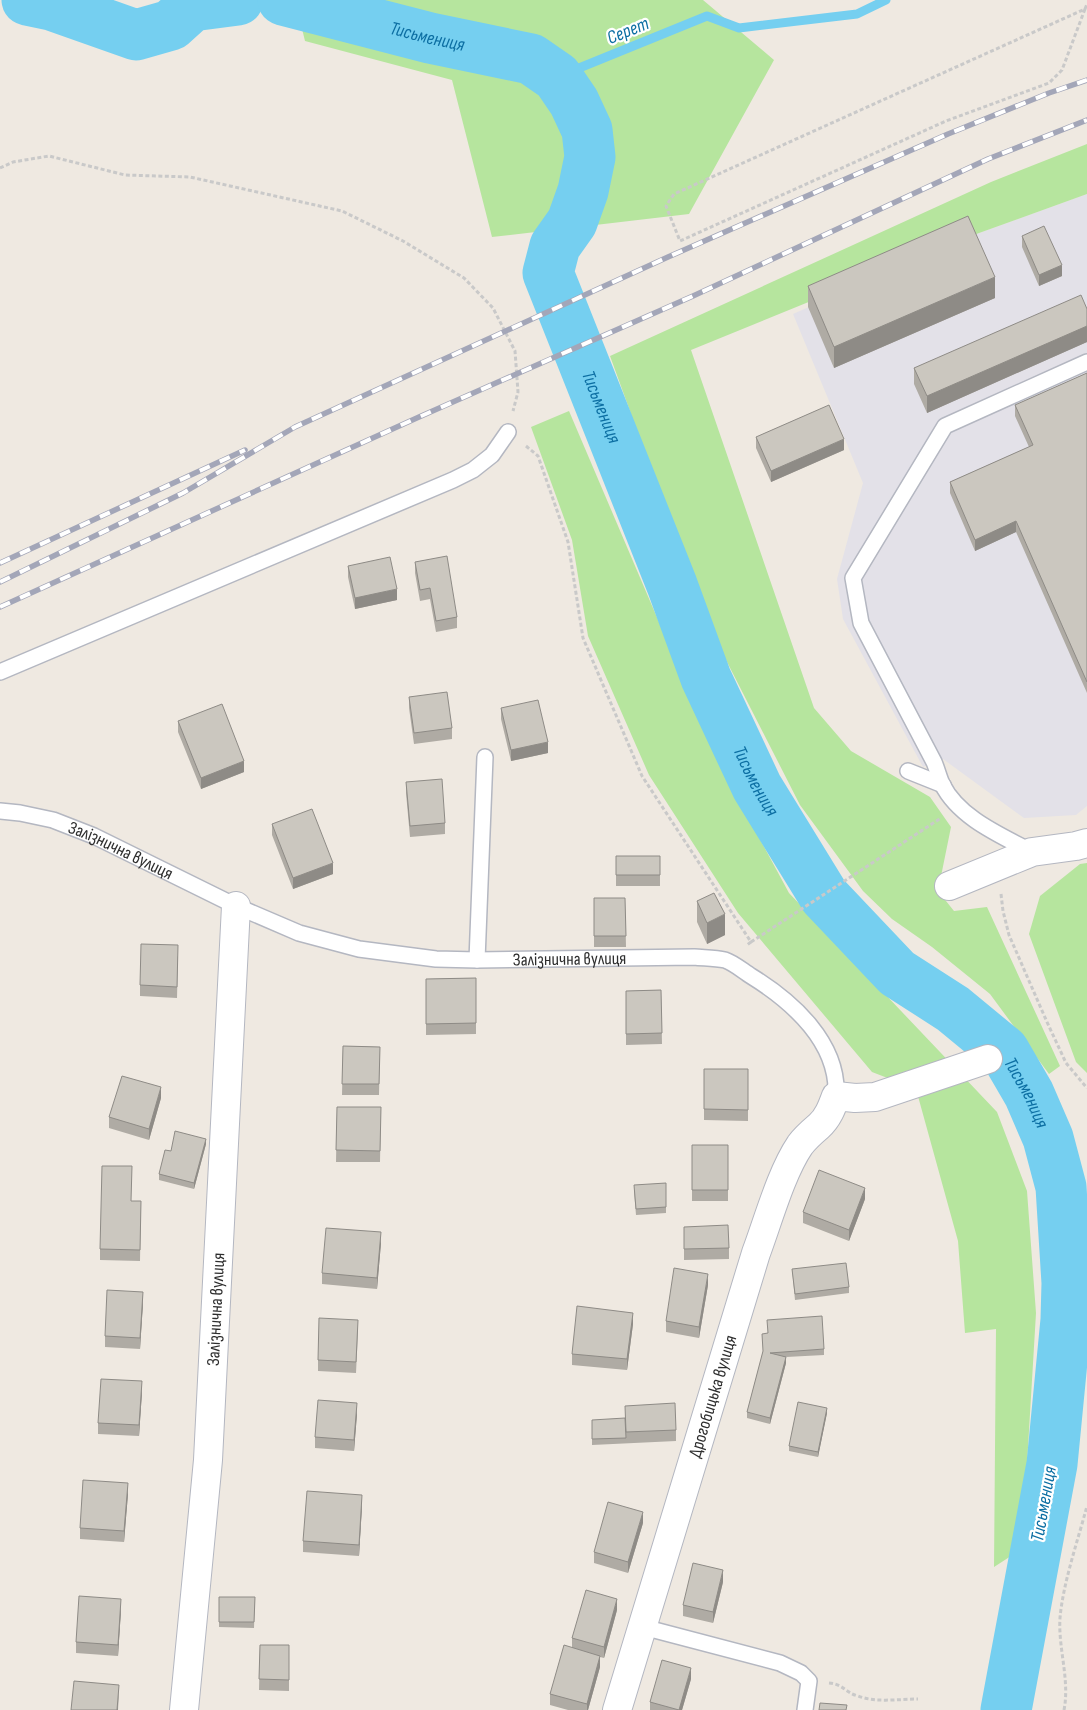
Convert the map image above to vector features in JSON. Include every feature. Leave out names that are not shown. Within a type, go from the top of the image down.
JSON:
[{"type":"street","points":[[949,886],[1032,852],[1076,846],[1087,842]]},
{"type":"street","name":"Залізнична вулиця","points":[[184,1710],[208,1460],[236,906]]},
{"type":"street","points":[[836,1096],[855,1098],[875,1097],[988,1059]]},
{"type":"street","name":"Дрогобицька вулиця","points":[[617,1710],[750,1272],[776,1199],[791,1161],[800,1145],[832,1110],[836,1096]]},
{"type":"lane","points":[[1032,852],[989,829],[959,807],[943,785],[934,762],[861,623],[853,578],[946,426],[1087,362]]},
{"type":"lane","points":[[0,672],[453,480],[473,470],[492,455],[508,432]]},
{"type":"lane","points":[[477,960],[485,757]]},
{"type":"lane","points":[[908,770],[943,785]]},
{"type":"lane","name":"Залізнична вулиця","points":[[0,810],[20,812],[53,820],[94,836],[236,906],[299,932],[359,949],[436,958],[477,960],[694,957],[726,960],[767,986],[793,1007],[810,1025],[826,1047],[833,1065],[837,1082],[836,1096]]},
{"type":"lane","points":[[643,1628],[780,1663],[801,1673],[809,1681],[805,1710]]},
{"type":"path","points":[[1085,9],[674,194],[666,206],[680,241],[946,121],[1049,83],[1062,70],[1087,4]]},
{"type":"path","points":[[0,168],[13,162],[49,156],[125,175],[190,178],[342,211],[403,241],[464,278],[493,308],[515,351],[518,392],[508,432],[538,456],[568,542],[584,638],[642,776],[751,942]]},
{"type":"path","points":[[726,960],[959,807]]},
{"type":"path","points":[[998,866],[1003,911],[1009,935],[1066,1063],[1087,1088]]},
{"type":"path","points":[[1064,1710],[1065,1690],[1060,1619],[1087,1506]]},
{"type":"path","points":[[809,1681],[838,1683],[856,1696],[868,1699],[918,1699]]},
{"type":"shaded area","points":[[1087,194],[1087,806],[1076,815],[1024,818],[943,759],[923,767],[843,619],[837,579],[863,483],[793,314],[968,237]]},
{"type":"green space","points":[[295,0],[703,0],[774,60],[689,214],[492,237],[452,80],[305,41]]},
{"type":"green space","points":[[1087,144],[1087,194],[968,237],[691,350],[814,708],[851,751],[930,797],[951,827],[938,891],[954,911],[987,907],[1060,1066],[1049,1074],[990,994],[932,947],[892,919],[863,891],[800,805],[725,658],[664,500],[635,434],[630,411],[610,356],[991,182]]},
{"type":"green space","points":[[569,411],[728,780],[789,893],[997,1112],[1027,1191],[1036,1313],[1027,1464],[1011,1556],[994,1567],[996,1329],[965,1333],[958,1241],[916,1089],[872,1072],[738,913],[649,775],[588,636],[572,540],[531,427]]},
{"type":"green space","points":[[1087,863],[1087,1073],[1076,1062],[1029,934],[1040,896],[1080,864]]},
{"type":"building","points":[[968,216],[995,277],[834,347],[808,286]]},
{"type":"building","points":[[1044,226],[1062,265],[1039,275],[1022,236]]},
{"type":"building","points":[[1081,295],[1087,309],[1087,326],[927,396],[914,368]]},
{"type":"building","points":[[1087,373],[1087,682],[1016,521],[975,540],[950,482],[1033,445],[1015,405]]},
{"type":"building","points":[[829,405],[844,439],[771,471],[756,437]]},
{"type":"building","points":[[447,556],[457,617],[436,621],[430,588],[420,590],[415,562]]},
{"type":"building","points":[[390,557],[397,589],[355,598],[348,566]]},
{"type":"building","points":[[447,692],[452,728],[414,733],[409,697]]},
{"type":"building","points":[[538,700],[548,742],[511,750],[501,708]]},
{"type":"building","points":[[222,704],[244,761],[201,778],[178,721]]},
{"type":"building","points":[[442,779],[445,823],[410,826],[406,782]]},
{"type":"building","points":[[312,809],[333,863],[293,878],[272,824]]},
{"type":"building","points":[[616,856],[660,856],[660,875],[616,875]]},
{"type":"building","points":[[714,893],[725,914],[707,923],[697,901]]},
{"type":"building","points":[[594,898],[625,898],[626,936],[594,936]]},
{"type":"building","points":[[141,944],[178,945],[177,987],[140,985]]},
{"type":"building","points":[[476,978],[476,1023],[426,1024],[426,979]]},
{"type":"building","points":[[661,990],[662,1033],[626,1034],[626,991]]},
{"type":"building","points":[[343,1046],[380,1047],[379,1084],[342,1084]]},
{"type":"building","points":[[704,1069],[748,1069],[748,1110],[704,1109]]},
{"type":"building","points":[[122,1076],[161,1087],[149,1129],[109,1117]]},
{"type":"building","points":[[337,1107],[381,1107],[380,1151],[336,1150]]},
{"type":"building","points":[[175,1131],[206,1139],[194,1183],[159,1174],[165,1150],[171,1151]]},
{"type":"building","points":[[692,1145],[728,1145],[728,1190],[692,1190]]},
{"type":"building","points":[[102,1166],[132,1166],[131,1201],[141,1201],[140,1250],[100,1249]]},
{"type":"building","points":[[819,1170],[865,1188],[849,1230],[803,1212]]},
{"type":"building","points":[[666,1183],[666,1207],[636,1209],[634,1185]]},
{"type":"building","points":[[728,1225],[729,1248],[684,1249],[684,1227]]},
{"type":"building","points":[[326,1228],[381,1232],[377,1278],[322,1273]]},
{"type":"building","points":[[846,1263],[849,1287],[795,1294],[792,1269]]},
{"type":"building","points":[[674,1268],[708,1274],[699,1327],[666,1321]]},
{"type":"building","points":[[107,1290],[143,1292],[140,1338],[105,1336]]},
{"type":"building","points":[[577,1306],[633,1313],[627,1359],[572,1354]]},
{"type":"building","points":[[822,1316],[824,1349],[770,1353],[786,1357],[770,1418],[747,1412],[763,1351],[762,1334],[768,1333],[767,1320]]},
{"type":"building","points":[[319,1318],[358,1320],[356,1362],[318,1360]]},
{"type":"building","points":[[101,1379],[142,1381],[139,1425],[98,1423]]},
{"type":"building","points":[[318,1400],[357,1403],[354,1440],[315,1437]]},
{"type":"building","points":[[798,1402],[827,1408],[818,1452],[789,1446]]},
{"type":"building","points":[[675,1403],[676,1430],[626,1432],[625,1406]]},
{"type":"building","points":[[625,1418],[626,1438],[592,1439],[592,1420]]},
{"type":"building","points":[[83,1480],[128,1483],[124,1531],[80,1528]]},
{"type":"building","points":[[307,1491],[362,1495],[359,1545],[303,1541]]},
{"type":"building","points":[[608,1502],[643,1512],[628,1562],[594,1552]]},
{"type":"building","points":[[693,1563],[723,1570],[713,1612],[683,1605]]},
{"type":"building","points":[[586,1590],[617,1599],[604,1647],[572,1638]]},
{"type":"building","points":[[79,1596],[121,1599],[118,1645],[76,1642]]},
{"type":"building","points":[[219,1597],[255,1597],[254,1622],[219,1622]]},
{"type":"building","points":[[260,1645],[289,1645],[289,1680],[259,1679]]},
{"type":"building","points":[[564,1645],[600,1656],[587,1704],[550,1694]]},
{"type":"building","points":[[662,1660],[691,1668],[679,1710],[650,1702]]},
{"type":"building","points":[[74,1681],[119,1685],[117,1710],[71,1710]]},
{"type":"building","points":[[820,1703],[847,1705],[846,1710],[819,1710]]},
{"type":"waterway","name":"Тисьмениця","points":[[27,0],[51,5],[136,35],[171,25],[192,6],[238,0]]},
{"type":"waterway","name":"Тисьмениця","points":[[283,0],[430,38],[531,59],[557,77],[574,102],[587,130],[590,157],[583,191],[572,222],[555,246],[548,273],[672,585],[706,678],[757,787],[824,896],[897,973],[953,1009],[1004,1051],[1029,1094],[1048,1138],[1061,1187],[1067,1283],[1066,1320],[1052,1464],[1006,1710]]},
{"type":"waterway","name":"Серет","points":[[557,77],[707,16],[739,28],[857,14],[886,0]]},
{"type":"railway","points":[[0,582],[183,493],[295,427],[668,257],[948,134],[1049,93],[1087,80]]},
{"type":"railway","points":[[0,607],[419,417],[693,296],[988,159],[1087,120]]},
{"type":"railway","points":[[0,563],[245,450]]}]
